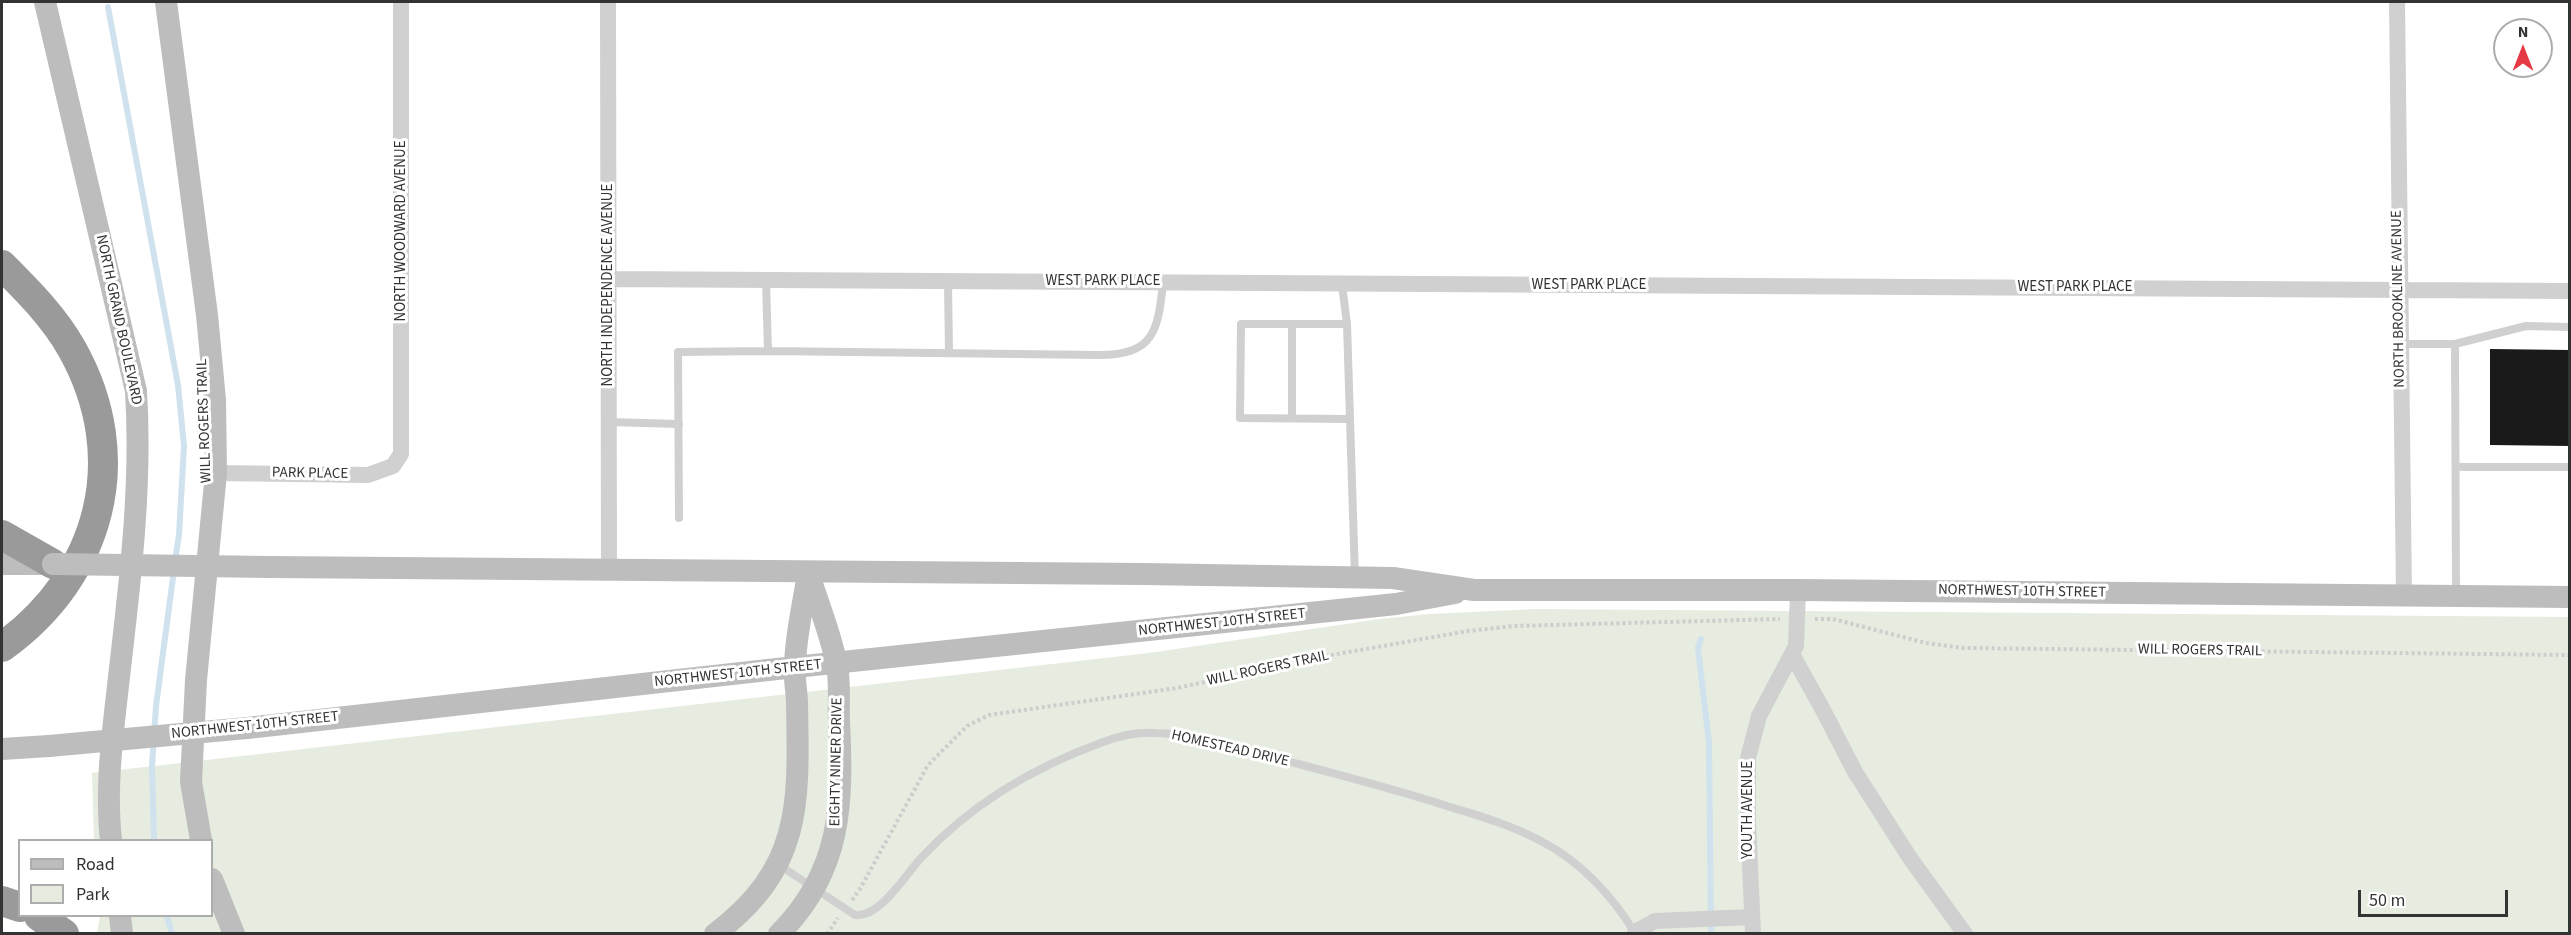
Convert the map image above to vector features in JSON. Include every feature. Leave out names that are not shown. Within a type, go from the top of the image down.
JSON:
[{"type":"highway","points":[[2,265],[45,311],[71,347],[83,371],[100,426],[102,482],[99,506],[90,538],[62,591],[40,616],[2,647]]},
{"type":"highway","points":[[9,552],[53,564]]},
{"type":"highway","points":[[2,901],[18,906]]},
{"type":"highway","points":[[42,917],[64,933]]},
{"type":"main road","name":"NORTH GRAND BOULEVARD","points":[[45,2],[135,391],[139,439],[137,502],[112,729],[111,839]]},
{"type":"main road","points":[[166,2],[207,315],[215,400],[216,473],[196,680],[191,782],[201,839]]},
{"type":"main road","name":"NORTHWEST 10TH STREET","points":[[53,564],[1131,573],[1393,578],[1474,590],[1798,590],[2570,597]]},
{"type":"main road","points":[[715,933],[742,914],[767,885],[785,850],[794,815],[797,740],[795,667],[808,572]]},
{"type":"main road","name":"EIGHTY NINER DRIVE","points":[[779,933],[816,888],[825,871],[836,831],[840,748],[837,663],[808,572]]},
{"type":"main road","name":"NORTHWEST 10TH STREET","points":[[2,749],[247,728],[795,667],[1396,604],[1474,590]]},
{"type":"main road","points":[[213,881],[234,933]]},
{"type":"main road","points":[[120,917],[122,933]]},
{"type":"street","name":"NORTH WOODWARD AVENUE","points":[[399,460],[403,433],[401,2]]},
{"type":"street","name":"NORTH INDEPENDENCE AVENUE","points":[[608,2],[609,568]]},
{"type":"street","name":"NORTH BROOKLINE AVENUE","points":[[2397,2],[2404,597]]},
{"type":"street","name":"WEST PARK PLACE","points":[[609,279],[2570,291]]},
{"type":"street","name":"PARK PLACE","points":[[216,473],[368,475],[393,466],[399,460]]},
{"type":"street","name":"YOUTH AVENUE","points":[[1753,925],[1747,792],[1748,758],[1759,716],[1793,656],[1798,635],[1798,590]]},
{"type":"street","points":[[1793,656],[1824,710],[1855,772],[1910,858],[1965,933]]},
{"type":"street","points":[[1635,933],[1655,921],[1730,918],[1753,925]]},
{"type":"lane","points":[[766,280],[768,351]]},
{"type":"lane","points":[[948,281],[949,353]]},
{"type":"lane","points":[[679,518],[678,352],[768,351],[1099,356],[1131,353],[1154,332],[1160,313],[1163,283]]},
{"type":"lane","points":[[1342,285],[1347,324],[1354,578]]},
{"type":"lane","points":[[1347,324],[1292,326],[1241,324],[1240,418],[1350,419]]},
{"type":"lane","points":[[1292,326],[1292,418]]},
{"type":"lane","points":[[2400,344],[2455,344],[2526,327],[2570,327]]},
{"type":"lane","points":[[2455,344],[2456,597]]},
{"type":"lane","points":[[609,422],[679,424]]},
{"type":"lane","points":[[2456,467],[2570,467]]},
{"type":"lane","name":"HOMESTEAD DRIVE","points":[[778,865],[855,915],[868,915],[943,835],[1000,792],[1046,766],[1093,746],[1120,737],[1156,733],[1204,739],[1405,793],[1521,831],[1558,851],[1585,871],[1613,901],[1635,933]]},
{"type":"path","name":"WILL ROGERS TRAIL","points":[[861,888],[928,765],[967,726],[989,715],[1178,688],[1326,656],[1468,631],[1514,627],[1768,619]]},
{"type":"path","name":"WILL ROGERS TRAIL","points":[[1833,619],[1926,643],[1963,648],[2570,655]]},
{"type":"green space","points":[[1536,609],[2569,617],[2569,933],[97,933],[100,917],[213,917],[213,839],[94,839],[92,773],[1149,653],[1380,619],[1429,614]]},
{"type":"building","points":[[2490,349],[2570,350],[2570,446],[2490,445]]},
{"type":"waterway","points":[[108,7],[178,385],[184,446],[179,535],[175,560]]},
{"type":"waterway","points":[[154,839],[152,766],[156,706],[174,570]]},
{"type":"waterway","points":[[1701,639],[1698,648],[1709,743],[1711,934]]},
{"type":"waterway","points":[[167,917],[172,934]]}]
